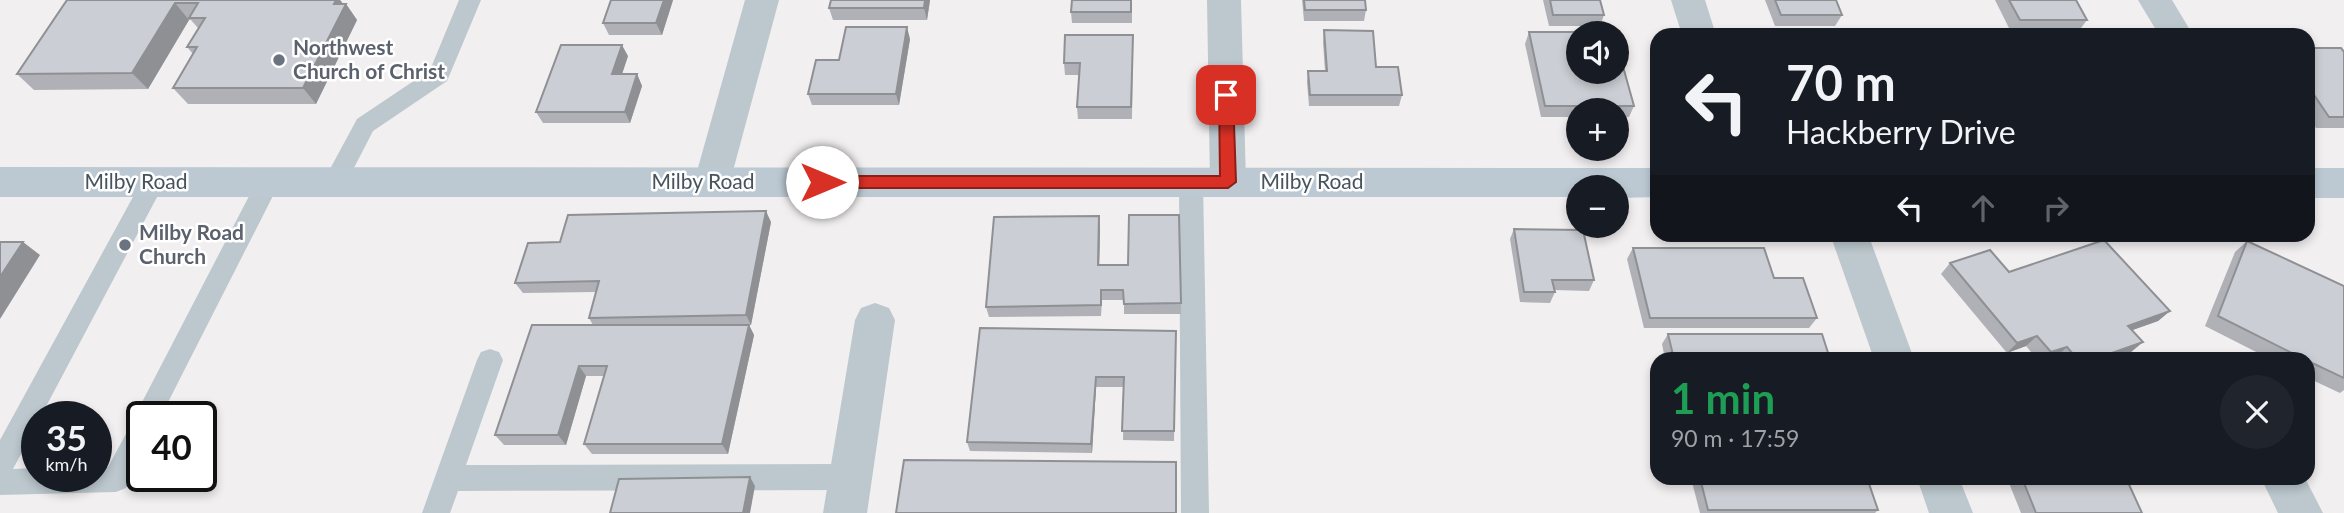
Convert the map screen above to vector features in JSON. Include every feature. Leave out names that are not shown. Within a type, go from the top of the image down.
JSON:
[{"type":"street","points":[[712,182],[762,0]]},
{"type":"street","points":[[1224,0],[1228,182]]},
{"type":"street","points":[[1688,0],[1697,28]]},
{"type":"street","points":[[2155,0],[2172,28]]},
{"type":"street","name":"Milby Road","points":[[0,182],[1650,183]]},
{"type":"street","points":[[2315,183],[2344,183]]},
{"type":"street","points":[[1852,242],[1891,352]]},
{"type":"street","points":[[848,495],[875,320]]},
{"type":"street","points":[[1941,485],[1951,513]]},
{"type":"street","points":[[2285,485],[2301,513]]},
{"type":"lane","points":[[335,182],[365,125],[439,75],[470,0]]},
{"type":"lane","points":[[0,466],[153,182]]},
{"type":"lane","points":[[156,401],[268,182]]},
{"type":"lane","points":[[1191,182],[1195,513]]},
{"type":"lane","points":[[436,513],[490,360]]},
{"type":"lane","points":[[0,482],[116,479],[126,460]]},
{"type":"lane","points":[[447,478],[848,495]]},
{"type":"building","points":[[67,0],[336,0],[334,4],[346,4],[303,88],[173,88],[197,47],[187,47],[205,18],[189,18],[198,3],[175,3],[132,73],[17,74]]},
{"type":"building","points":[[611,0],[664,0],[656,23],[603,23]]},
{"type":"building","points":[[831,0],[925,0],[924,8],[829,8]]},
{"type":"building","points":[[1072,0],[1131,0],[1131,12],[1071,12]]},
{"type":"building","points":[[1304,0],[1365,0],[1366,10],[1305,10]]},
{"type":"building","points":[[1550,0],[1600,0],[1604,15],[1553,15]]},
{"type":"building","points":[[1775,0],[1836,0],[1842,15],[1781,15]]},
{"type":"building","points":[[2009,0],[2076,0],[2087,20],[2020,20]]},
{"type":"building","points":[[846,27],[907,27],[896,94],[808,94],[816,60],[839,60]]},
{"type":"building","points":[[1324,30],[1373,31],[1376,67],[1398,67],[1402,95],[1310,95],[1308,71],[1327,71]]},
{"type":"building","points":[[1529,32],[1566,32],[1566,84],[1628,84],[1634,106],[1629,106],[1629,98],[1566,98],[1566,106],[1545,106]]},
{"type":"building","points":[[1065,35],[1133,35],[1131,107],[1077,107],[1080,63],[1064,63]]},
{"type":"building","points":[[561,45],[622,45],[612,74],[637,74],[625,112],[536,112]]},
{"type":"building","points":[[2315,48],[2341,48],[2344,52],[2344,117],[2329,117],[2315,96]]},
{"type":"building","points":[[766,211],[746,315],[589,318],[599,281],[515,283],[528,243],[560,242],[568,215]]},
{"type":"building","points":[[1129,215],[1179,215],[1181,303],[1124,304],[1123,290],[1101,290],[1101,305],[986,307],[994,217],[1099,216],[1098,265],[1128,265]]},
{"type":"building","points":[[1514,229],[1566,230],[1566,238],[1585,238],[1594,280],[1552,280],[1555,292],[1524,292]]},
{"type":"building","points":[[0,242],[23,242],[0,277]]},
{"type":"building","points":[[2098,242],[2106,242],[2170,311],[2128,326],[2143,342],[2115,352],[2071,352],[2067,347],[2051,352],[2037,336],[2017,343],[1950,263],[1990,250],[2009,272]]},
{"type":"building","points":[[2247,242],[2344,286],[2344,378],[2315,364],[2315,352],[2290,352],[2218,316]]},
{"type":"building","points":[[1633,248],[1764,248],[1774,278],[1803,278],[1817,318],[1650,318]]},
{"type":"building","points":[[532,325],[749,325],[722,444],[584,444],[607,366],[579,366],[558,435],[495,435]]},
{"type":"building","points":[[980,328],[1176,331],[1174,431],[1122,431],[1124,377],[1096,377],[1091,444],[967,442]]},
{"type":"building","points":[[1668,334],[1822,334],[1828,352],[1672,352]]},
{"type":"building","points":[[904,460],[1176,462],[1176,513],[896,513]]},
{"type":"building","points":[[750,477],[743,513],[610,513],[619,479]]},
{"type":"building","points":[[1702,485],[1869,485],[1878,510],[1708,510]]},
{"type":"building","points":[[2025,485],[2129,485],[2142,513],[2036,513]]},
{"type":"place","name":"Northwest Church of Christ","points":[[279,60]]},
{"type":"place","name":"Milby Road Church","points":[[125,245]]},
{"type":"route","points":[[822,182],[1228,182],[1226,95]]}]
